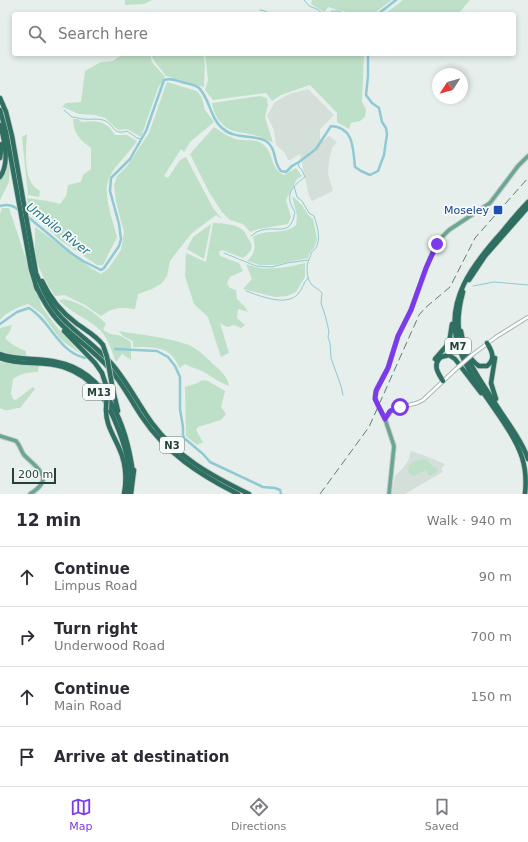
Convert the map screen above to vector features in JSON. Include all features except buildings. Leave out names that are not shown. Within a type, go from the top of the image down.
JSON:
[{"type":"highway","name":"N3","points":[[0,98],[10,127],[36,286],[46,305],[59,322],[102,360],[114,374],[142,418],[167,447],[184,463],[238,494]]},
{"type":"highway","name":"N3","points":[[0,110],[20,193]]},
{"type":"highway","points":[[0,125],[5,152],[4,167],[0,177]]},
{"type":"highway","points":[[0,128],[2,140],[0,158]]},
{"type":"highway","name":"M7","points":[[525,494],[527,473],[524,457],[506,425],[467,366],[457,341],[455,323],[456,308],[466,279],[480,257],[528,202]]},
{"type":"highway","name":"M7","points":[[528,207],[479,263],[470,277],[463,293],[458,324],[463,350],[471,366],[522,444],[528,459]]},
{"type":"highway","name":"N3","points":[[30,250],[40,284],[54,309],[111,363],[124,379],[161,435],[177,451],[196,466],[249,494]]},
{"type":"highway","points":[[33,260],[43,284],[60,308],[74,321],[97,338],[103,345],[117,408],[131,448],[134,463],[133,473]]},
{"type":"highway","points":[[442,382],[435,371],[434,362],[436,357],[449,343],[456,301],[460,287],[466,279]]},
{"type":"highway","points":[[36,286],[43,303],[52,318],[98,366],[102,373],[106,385],[106,410],[108,424],[120,448],[124,462],[126,477],[124,494]]},
{"type":"highway","points":[[463,293],[460,315],[462,335],[466,349],[476,365],[481,366],[489,364],[493,357],[492,350],[488,342]]},
{"type":"highway","points":[[488,342],[495,357],[491,379],[492,390],[499,406],[512,425],[513,430]]},
{"type":"highway","name":"M13","points":[[0,354],[12,358],[59,362],[80,371],[96,382],[104,391],[114,407],[130,450],[133,473],[131,494]]},
{"type":"highway","points":[[442,382],[436,363],[441,357],[449,355],[455,359],[506,425]]},
{"type":"highway","name":"M13","points":[[0,358],[12,362],[45,363],[64,367],[80,374],[95,387],[104,398],[110,409],[126,452],[129,474],[127,494]]},
{"type":"main road","points":[[389,494],[394,449],[392,438],[385,419],[375,399],[376,391],[388,368],[398,336],[411,310],[423,275],[433,251],[441,238],[449,230],[490,203],[518,166],[528,156]]},
{"type":"main road","points":[[0,436],[16,441],[24,454],[40,471],[43,479],[41,485],[30,494]]},
{"type":"street","points":[[385,419],[392,410],[420,402],[488,342],[528,318]]},
{"type":"shaded area","points":[[308,89],[334,115],[320,129],[320,139],[324,140],[329,136],[337,142],[332,148],[329,161],[328,174],[333,191],[312,201],[309,196],[300,154],[288,160],[284,152],[276,145],[274,130],[267,116],[275,102],[289,94]]},
{"type":"shaded area","points":[[411,451],[445,464],[441,469],[443,471],[405,494],[391,494],[395,476],[408,461]]},
{"type":"green space","points":[[125,0],[152,0],[144,4],[125,5]]},
{"type":"green space","points":[[312,0],[392,0],[376,12],[346,12],[328,7],[324,12],[311,4]]},
{"type":"green space","points":[[403,0],[470,0],[460,12],[388,12]]},
{"type":"green space","points":[[120,56],[150,56],[152,62],[165,77],[158,88],[141,137],[127,129],[118,130],[105,118],[95,115],[79,114],[63,107],[59,110],[66,103],[81,102],[85,71],[101,62],[113,61]]},
{"type":"green space","points":[[152,56],[203,56],[205,64],[204,87],[166,76]]},
{"type":"green space","points":[[205,56],[364,56],[362,102],[366,109],[365,117],[360,121],[351,123],[349,129],[337,122],[337,113],[310,85],[281,95],[272,101],[266,93],[213,100],[205,90],[208,80]]},
{"type":"green space","points":[[167,82],[197,91],[202,98],[205,110],[214,122],[190,142],[184,152],[181,149],[164,176],[168,178],[180,160],[186,157],[213,208],[222,219],[216,215],[192,233],[170,261],[167,276],[162,283],[152,289],[138,294],[135,309],[117,308],[101,316],[85,305],[65,295],[55,296],[37,262],[35,249],[35,227],[101,274],[108,269],[121,250],[124,232],[116,202],[114,185],[117,176],[127,166],[149,133]]},
{"type":"green space","points":[[260,96],[267,98],[268,105],[265,117],[273,143],[248,133],[236,132],[227,128],[218,119],[212,103]]},
{"type":"green space","points":[[73,119],[78,119],[82,122],[101,122],[109,127],[115,135],[127,135],[137,141],[116,167],[108,182],[107,198],[117,237],[103,265],[97,265],[60,240],[42,223],[30,215],[27,198],[60,204],[66,196],[68,185],[81,182],[83,175],[91,169],[91,148],[78,136],[74,128]]},
{"type":"green space","points":[[214,127],[233,138],[261,143],[268,151],[276,169],[284,175],[296,168],[302,176],[297,179],[286,200],[291,217],[288,224],[258,229],[250,232],[243,224],[230,220],[222,212],[209,192],[190,154]]},
{"type":"green space","points":[[27,134],[26,161],[28,175],[33,186],[40,191],[39,197],[28,195],[22,137]]},
{"type":"green space","points":[[7,163],[10,165],[9,182],[0,200],[0,180],[4,176]]},
{"type":"green space","points":[[292,196],[302,205],[308,215],[313,219],[317,239],[308,258],[275,265],[260,265],[247,261],[254,250],[253,237],[258,234],[286,230],[296,225],[297,216]]},
{"type":"green space","points":[[2,208],[9,208],[42,307],[55,325],[81,354],[61,340],[42,314],[28,304],[12,310],[0,320],[0,214]]},
{"type":"green space","points":[[213,223],[228,224],[239,227],[245,232],[252,246],[249,253],[243,258],[222,250],[219,252],[220,256],[239,263],[243,271],[230,277],[227,283],[230,288],[236,290],[237,299],[248,312],[238,309],[237,318],[245,325],[241,328],[234,325],[227,327],[220,323],[229,353],[221,357],[208,317],[194,304],[185,276],[186,253],[206,262]]},
{"type":"green space","points":[[211,224],[204,259],[187,249],[193,237]]},
{"type":"green space","points":[[305,263],[305,277],[296,292],[287,296],[275,297],[243,289],[252,279],[246,264],[268,269],[283,268]]},
{"type":"green space","points":[[64,299],[81,305],[97,315],[106,324],[103,329],[106,332],[120,336],[131,342],[131,360],[122,354],[116,362],[109,344],[102,333],[91,323],[70,310],[59,300]]},
{"type":"green space","points":[[12,325],[5,338],[14,346],[26,351],[26,356],[0,351],[0,328]]},
{"type":"green space","points":[[119,331],[163,338],[189,345],[202,353],[221,371],[229,386],[221,383],[200,370],[185,364],[180,368],[174,358],[165,351],[154,348],[133,347],[133,341],[123,336]]},
{"type":"green space","points":[[0,362],[39,366],[38,372],[25,373],[13,379],[11,393],[13,399],[16,400],[33,387],[35,389],[20,408],[8,410],[0,408]]},
{"type":"green space","points":[[202,380],[208,381],[225,391],[221,407],[226,414],[221,420],[198,427],[196,430],[203,442],[197,445],[186,436],[185,387],[198,383]]},
{"type":"green space","points":[[422,459],[427,460],[432,467],[435,466],[438,472],[429,476],[426,470],[415,476],[411,475],[408,471],[409,465]]},
{"type":"waterway","points":[[304,0],[309,6],[321,12]]},
{"type":"waterway","name":"Umbilo River","points":[[381,12],[396,0]]},
{"type":"waterway","points":[[260,10],[267,12]]},
{"type":"waterway","points":[[331,12],[341,12]]},
{"type":"waterway","name":"Umbilo River","points":[[27,216],[71,253],[101,270],[104,268],[119,246],[121,239],[119,224],[110,191],[111,178],[130,159],[146,131],[164,80],[166,79],[175,80],[199,88],[206,97],[218,124],[227,132],[238,136],[266,141],[272,148],[281,171],[286,172],[316,149],[331,126],[339,127],[348,135],[353,146],[355,167],[370,175],[378,171],[384,155],[387,134],[386,128],[382,122],[379,108],[372,103],[366,95],[368,56]]},
{"type":"waterway","points":[[64,110],[72,117],[103,120],[110,124],[116,131],[127,131],[137,138],[142,139]]},
{"type":"waterway","points":[[251,236],[256,232],[266,229],[282,229],[290,225],[295,212],[290,201],[291,192],[296,184],[305,177],[298,163]]},
{"type":"waterway","points":[[294,186],[297,197],[302,201],[309,213],[314,216],[317,226],[318,241],[308,261],[307,274],[312,285],[322,293],[321,303],[329,331],[328,337],[331,358],[343,395]]},
{"type":"waterway","name":"Umbilo River","points":[[0,206],[6,205],[15,207],[20,211]]},
{"type":"waterway","points":[[224,253],[256,266],[272,267],[308,260]]},
{"type":"waterway","points":[[246,291],[273,299],[287,300],[293,298],[301,291],[308,278]]},
{"type":"waterway","points":[[473,286],[494,282],[528,285]]},
{"type":"waterway","name":"Umbilo River","points":[[0,324],[17,312],[29,308],[43,320],[61,343],[75,354],[85,358]]},
{"type":"waterway","name":"Umbilo River","points":[[115,349],[157,351],[168,357],[175,366],[180,377],[180,409],[184,438],[210,462],[263,487],[280,490],[281,494]]},
{"type":"railway","points":[[320,494],[369,427],[419,315],[450,287],[475,238],[528,178]]},
{"type":"place","name":"Moseley","points":[[498,210]]},
{"type":"route","points":[[400,407],[394,408],[390,411],[385,419],[375,399],[375,395],[378,386],[388,368],[398,336],[411,310],[426,268],[437,244]]}]
